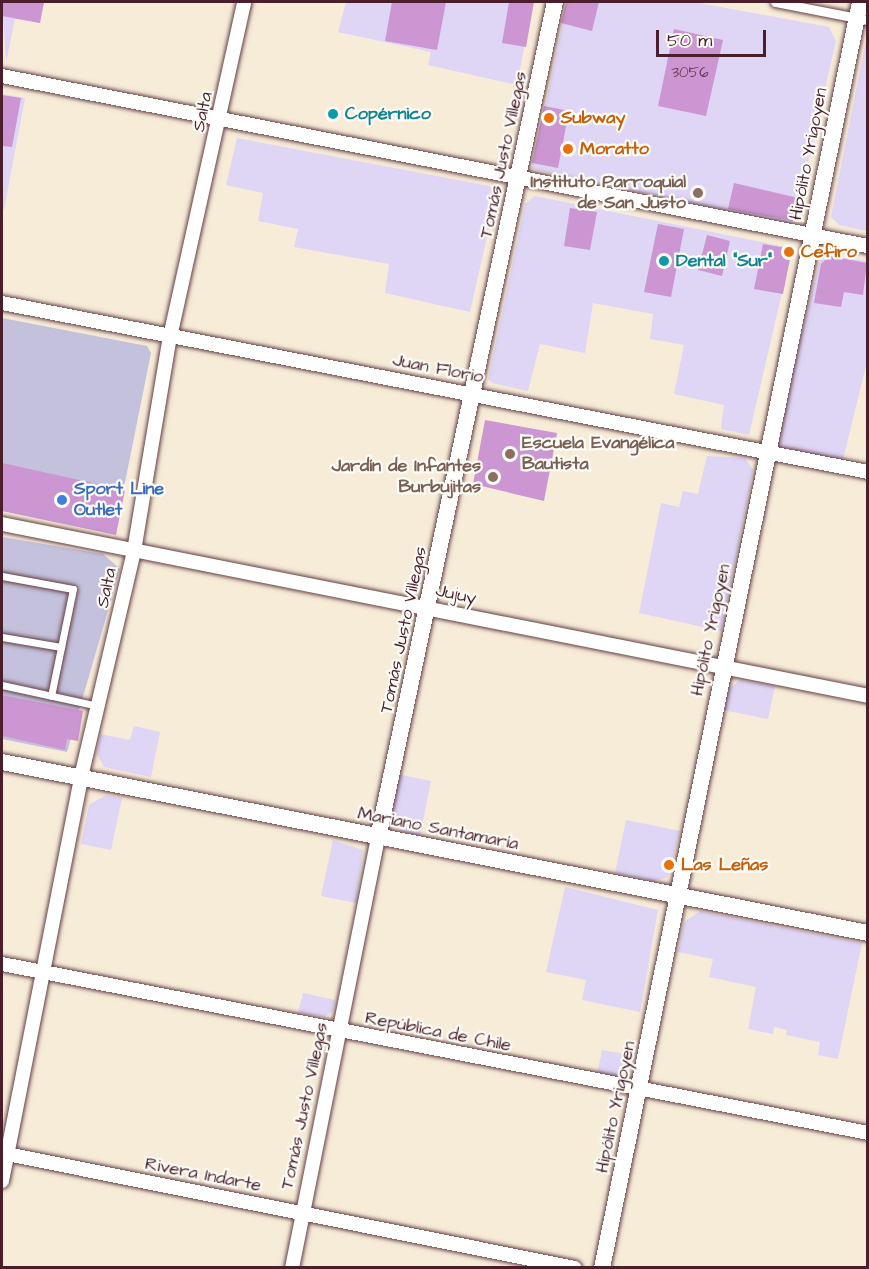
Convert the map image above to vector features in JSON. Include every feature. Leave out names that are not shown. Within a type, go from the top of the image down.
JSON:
[{"type":"street","name":"Salta","points":[[2,1181],[4,1153],[43,972],[81,777],[100,706],[134,551],[170,337],[221,120],[244,2]]},
{"type":"street","name":"Tomás Justo Villegas","points":[[292,1268],[378,838],[429,608],[555,2]]},
{"type":"street","points":[[775,2],[862,13]]},
{"type":"street","name":"Hipólito Yrigoyen","points":[[602,1268],[640,1090],[723,668],[862,13]]},
{"type":"street","points":[[2,76],[867,246]]},
{"type":"street","name":"Juan Florio","points":[[2,303],[867,472]]},
{"type":"street","name":"Jujuy","points":[[2,524],[867,696]]},
{"type":"street","name":"Mariano Santamaría","points":[[2,762],[867,933]]},
{"type":"street","name":"República de Chile","points":[[2,964],[867,1133]]},
{"type":"street","name":"Rivera Indarte","points":[[4,1153],[574,1268]]},
{"type":"lane","points":[[2,576],[73,589],[51,696]]},
{"type":"lane","points":[[2,637],[61,647]]},
{"type":"lane","points":[[2,685],[100,706]]},
{"type":"shaded area","points":[[2,2],[44,2],[40,23],[15,19],[6,62]]},
{"type":"shaded area","points":[[346,2],[533,2],[517,85],[428,65],[431,52],[338,32]]},
{"type":"shaded area","points":[[567,2],[694,2],[829,27],[836,41],[795,219],[789,224],[532,169]]},
{"type":"shaded area","points":[[867,36],[867,231],[839,225],[831,217]]},
{"type":"shaded area","points":[[2,94],[25,98],[4,210],[2,209]]},
{"type":"shaded area","points":[[237,138],[489,186],[497,193],[470,312],[385,293],[389,264],[294,247],[298,229],[258,221],[263,193],[226,185]]},
{"type":"shaded area","points":[[535,196],[786,247],[791,254],[749,435],[721,429],[724,405],[674,394],[684,345],[650,339],[653,314],[593,303],[585,353],[540,344],[528,391],[492,383],[488,379],[525,204]]},
{"type":"shaded area","points":[[831,256],[867,261],[867,361],[843,460],[783,450],[775,440],[820,260]]},
{"type":"shaded area","points":[[2,318],[147,346],[151,353],[115,532],[2,510]]},
{"type":"shaded area","points":[[707,456],[745,458],[753,470],[721,631],[639,613],[661,503],[679,507],[683,491],[698,494]]},
{"type":"shaded area","points":[[2,537],[103,554],[120,569],[67,752],[2,739]]},
{"type":"shaded area","points":[[740,680],[775,686],[768,719],[723,710],[727,690]]},
{"type":"shaded area","points":[[134,726],[160,732],[151,777],[104,767],[97,754],[100,734],[130,740]]},
{"type":"shaded area","points":[[397,774],[431,781],[420,836],[402,832],[391,821]]},
{"type":"shaded area","points":[[106,795],[122,798],[111,850],[81,844],[89,805]]},
{"type":"shaded area","points":[[626,820],[680,831],[668,877],[653,881],[615,873]]},
{"type":"shaded area","points":[[333,840],[363,850],[356,903],[321,896]]},
{"type":"shaded area","points":[[565,887],[658,910],[640,1012],[582,1000],[586,980],[546,972]]},
{"type":"shaded area","points":[[700,911],[862,943],[838,1059],[818,1055],[820,1042],[786,1035],[787,1030],[774,1027],[773,1034],[748,1029],[756,987],[709,977],[713,959],[678,952],[684,922]]},
{"type":"shaded area","points":[[303,993],[335,1000],[333,1010],[325,1017],[298,1013]]},
{"type":"shaded area","points":[[602,1050],[631,1055],[628,1070],[619,1077],[597,1075]]},
{"type":"building","points":[[2,2],[44,2],[40,23],[2,16]]},
{"type":"building","points":[[392,2],[446,2],[437,50],[385,41]]},
{"type":"building","points":[[509,2],[534,2],[526,47],[502,43]]},
{"type":"building","points":[[566,2],[599,2],[592,31],[561,23]]},
{"type":"building","points":[[674,29],[723,40],[706,116],[658,106]]},
{"type":"building","points":[[2,95],[21,98],[12,147],[2,146]]},
{"type":"building","points":[[544,106],[569,111],[558,168],[532,163]]},
{"type":"building","points":[[734,183],[798,198],[793,221],[728,209]]},
{"type":"building","points":[[570,208],[597,212],[590,250],[564,246]]},
{"type":"building","name":"Dental \"Sur\"","points":[[658,224],[684,229],[671,297],[644,292]]},
{"type":"building","points":[[707,235],[730,241],[722,276],[698,270]]},
{"type":"building","points":[[763,244],[792,249],[783,294],[754,289]]},
{"type":"building","points":[[829,256],[867,263],[863,295],[844,292],[841,307],[814,303],[821,264]]},
{"type":"building","points":[[485,420],[557,433],[544,501],[473,484]]},
{"type":"building","name":"Sport Line Outlet","points":[[2,463],[125,490],[116,535],[2,511]]},
{"type":"building","points":[[2,695],[83,711],[78,741],[67,739],[65,750],[2,736]]},
{"type":"place","name":"Copérnico","points":[[333,114]]},
{"type":"place","name":"Subway","points":[[549,118]]},
{"type":"place","name":"Moratto","points":[[568,149]]},
{"type":"place","name":"Instituto Parroquial de San Justo","points":[[698,193]]},
{"type":"place","name":"Cefiro","points":[[789,252]]},
{"type":"place","name":"Dental \"Sur\"","points":[[664,261]]},
{"type":"place","name":"Escuela Evangélica Bautista","points":[[510,454]]},
{"type":"place","name":"Jardín de Infantes Burbujitas","points":[[493,477]]},
{"type":"place","name":"Sport Line Outlet","points":[[62,500]]},
{"type":"place","name":"Las Leñas","points":[[669,865]]}]
